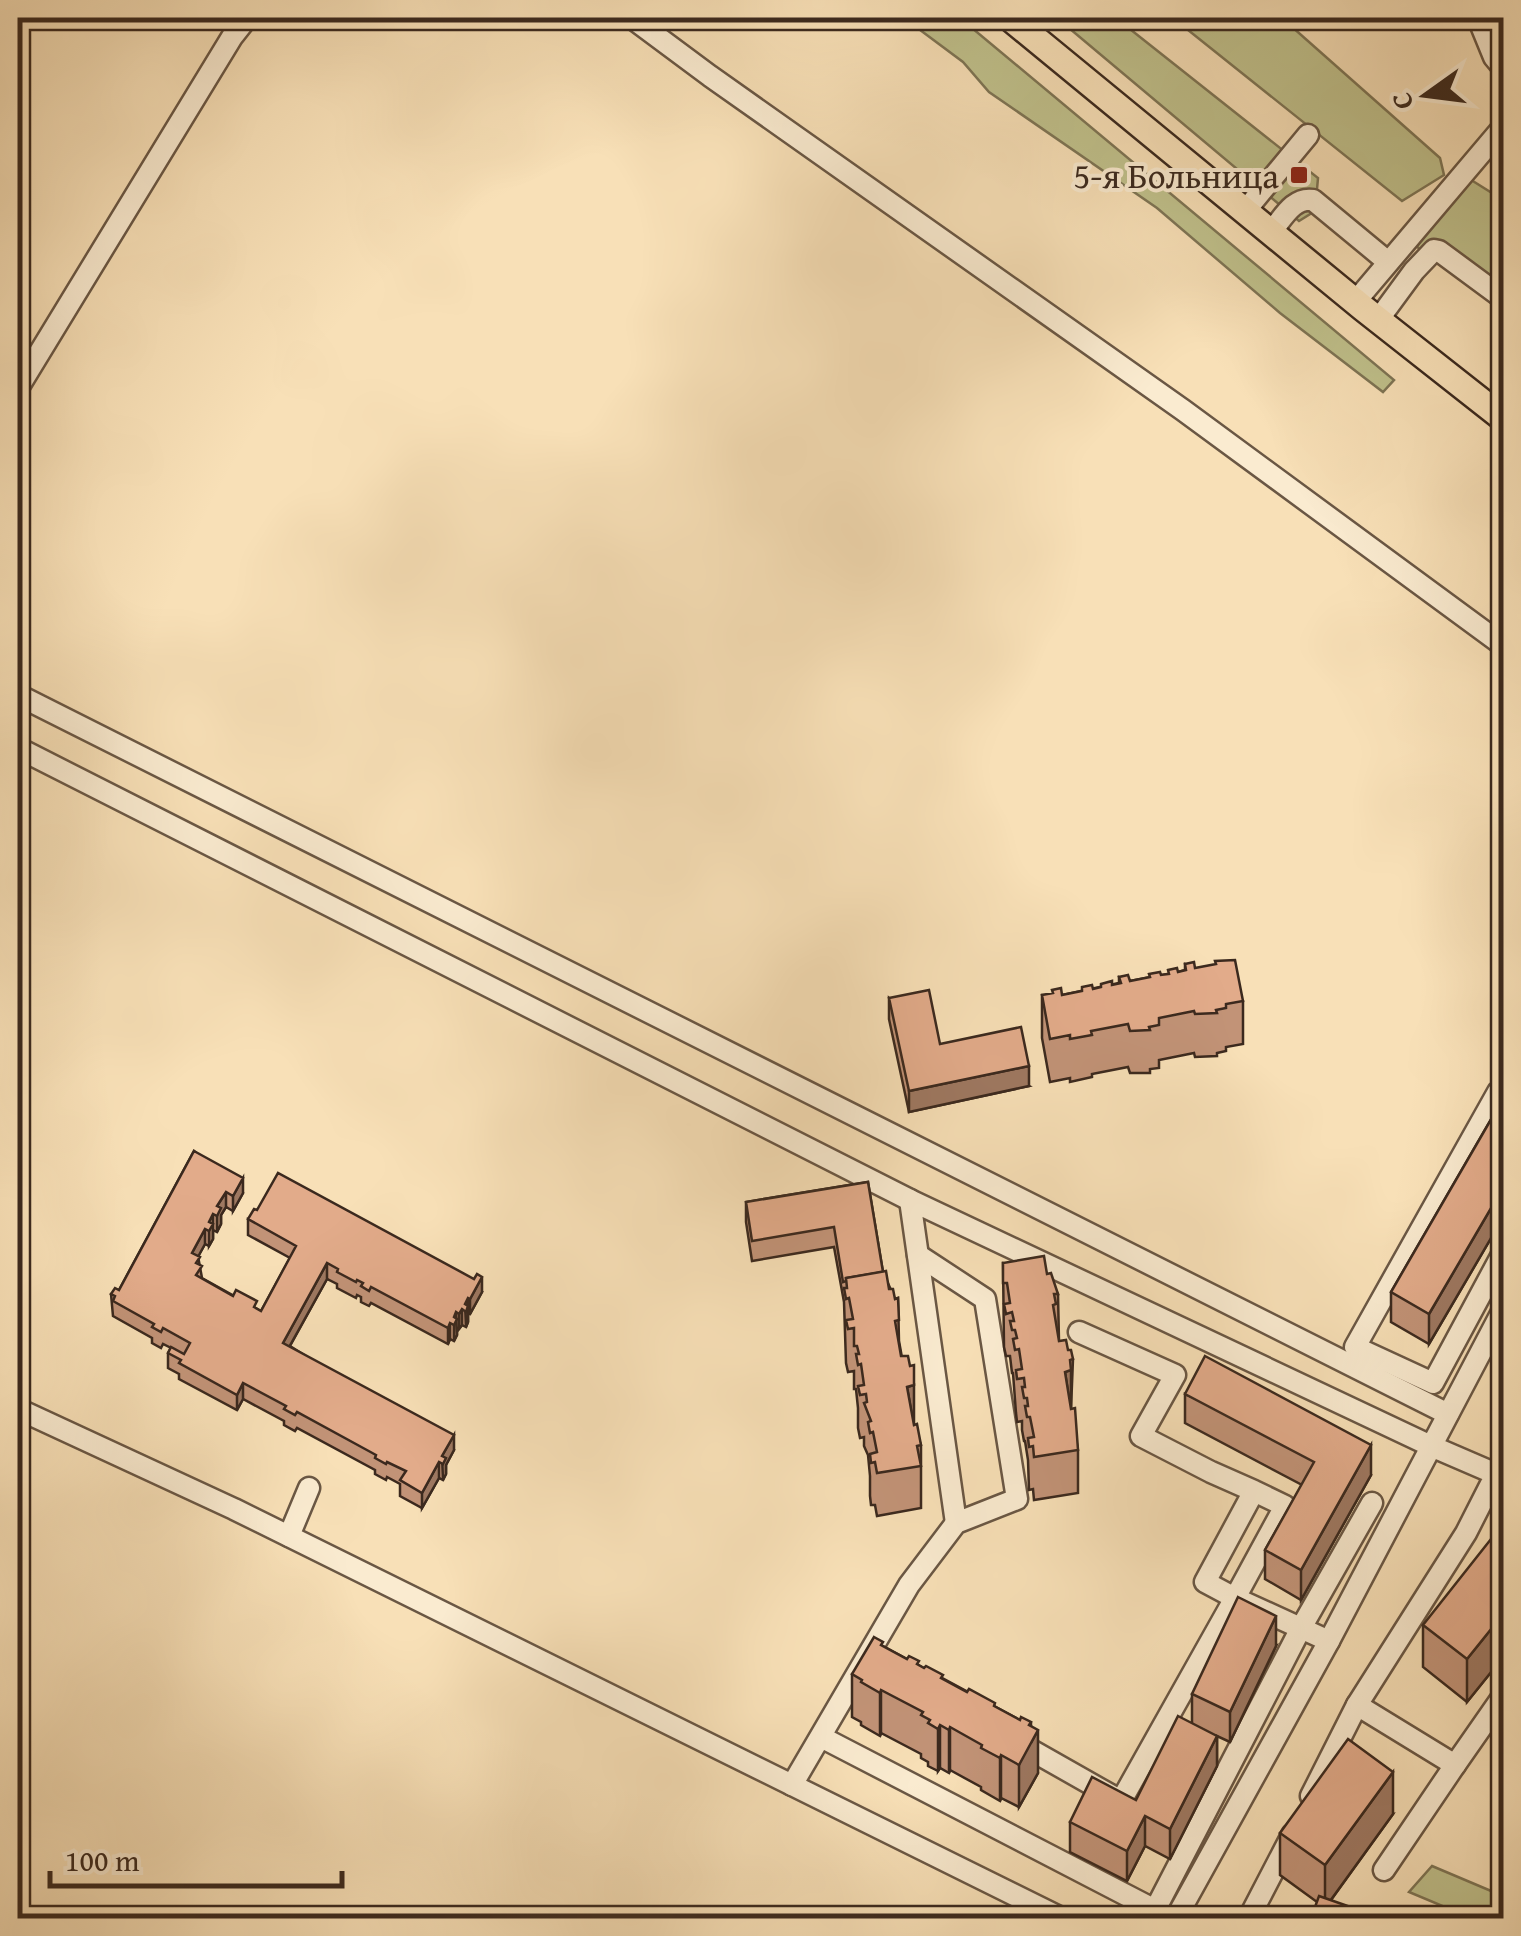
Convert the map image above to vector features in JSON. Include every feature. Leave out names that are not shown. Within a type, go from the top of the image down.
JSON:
[{"type":"main road","points":[[1010,18],[1355,302],[1504,418]]},
{"type":"lane","points":[[18,388],[247,18]]},
{"type":"lane","points":[[632,18],[1183,410],[1504,646]]},
{"type":"lane","points":[[1478,18],[1494,56],[1504,69]]},
{"type":"lane","points":[[1355,302],[1504,126]]},
{"type":"lane","points":[[1246,210],[1308,135]]},
{"type":"lane","points":[[1271,232],[1294,203],[1313,200],[1388,262]]},
{"type":"lane","points":[[1378,320],[1434,250],[1504,298]]},
{"type":"lane","points":[[18,694],[1448,1414]]},
{"type":"lane","points":[[18,748],[910,1200],[1496,1474],[1466,1534],[1357,1705],[1252,1918]]},
{"type":"lane","points":[[1504,1095],[1498,1092],[1355,1347],[1432,1383],[1504,1251]]},
{"type":"lane","points":[[910,1200],[956,1523]]},
{"type":"lane","points":[[792,1785],[821,1737],[875,1663],[909,1585],[956,1523],[1017,1499],[985,1299],[918,1256]]},
{"type":"lane","points":[[1176,1918],[1329,1641],[1504,1308]]},
{"type":"lane","points":[[1002,1734],[1121,1801],[1285,1506],[1141,1436],[1174,1375],[1079,1332]]},
{"type":"lane","points":[[18,1409],[289,1536],[1062,1918]]},
{"type":"lane","points":[[289,1536],[310,1488]]},
{"type":"lane","points":[[1254,1491],[1205,1582],[1329,1641]]},
{"type":"lane","points":[[821,1737],[1155,1910],[1372,1503]]},
{"type":"lane","points":[[1384,1870],[1501,1700]]},
{"type":"lane","points":[[1357,1705],[1455,1765]]},
{"type":"green space","points":[[904,18],[960,18],[1394,380],[1383,392],[1280,313],[1157,208],[989,92],[963,62]]},
{"type":"green space","points":[[1057,18],[1116,18],[1318,178],[1315,211],[1299,221]]},
{"type":"green space","points":[[1173,18],[1282,18],[1440,158],[1444,175],[1402,201]]},
{"type":"green space","points":[[1468,178],[1503,200],[1503,309],[1417,247],[1431,221]]},
{"type":"green space","points":[[1432,1866],[1503,1896],[1494,1918],[1471,1918],[1409,1892]]},
{"type":"building","points":[[1235,960],[1243,1001],[1226,1004],[1217,1013],[1194,1011],[1159,1018],[1159,1025],[1149,1027],[1150,1030],[1130,1031],[1128,1024],[1091,1031],[1092,1035],[1050,1039],[1042,995],[1053,993],[1052,990],[1061,988],[1062,995],[1082,991],[1082,987],[1092,985],[1093,989],[1112,981],[1112,985],[1121,983],[1119,977],[1128,975],[1130,981],[1160,972],[1169,974],[1168,970],[1177,968],[1178,972],[1186,970],[1185,964],[1194,962],[1195,968]]},
{"type":"building","points":[[929,990],[940,1044],[1021,1027],[1029,1066],[909,1091],[889,998]]},
{"type":"building","points":[[1504,1097],[1504,1186],[1429,1314],[1391,1292]]},
{"type":"building","points":[[194,1151],[243,1178],[233,1196],[226,1192],[217,1206],[221,1208],[217,1216],[213,1214],[209,1222],[213,1224],[209,1231],[205,1229],[192,1253],[200,1257],[196,1263],[202,1266],[196,1275],[233,1296],[236,1290],[257,1301],[254,1307],[261,1311],[296,1246],[248,1219],[278,1173],[474,1279],[477,1274],[482,1277],[465,1304],[466,1312],[456,1312],[454,1325],[450,1323],[448,1328],[371,1287],[369,1291],[361,1286],[363,1283],[337,1272],[327,1263],[283,1343],[454,1435],[442,1456],[446,1458],[443,1464],[439,1462],[422,1493],[400,1480],[406,1471],[386,1464],[297,1412],[295,1415],[284,1409],[286,1406],[243,1383],[237,1395],[179,1363],[181,1360],[168,1353],[171,1347],[184,1354],[190,1343],[163,1328],[161,1332],[113,1301],[115,1296],[111,1294],[115,1288],[119,1290]]},
{"type":"building","points":[[868,1182],[883,1272],[846,1278],[843,1282],[834,1227],[752,1241],[746,1202]]},
{"type":"building","points":[[1044,1256],[1047,1274],[1051,1273],[1058,1294],[1054,1294],[1053,1305],[1059,1341],[1066,1340],[1073,1359],[1071,1370],[1065,1372],[1071,1409],[1075,1408],[1078,1450],[1034,1457],[1033,1446],[1029,1447],[1028,1438],[1034,1437],[1025,1406],[1024,1378],[1017,1379],[1016,1370],[1022,1369],[1010,1321],[1014,1321],[1012,1312],[1006,1314],[1004,1304],[1010,1303],[1007,1283],[1003,1283],[1003,1263]]},
{"type":"building","points":[[886,1271],[889,1289],[898,1298],[899,1320],[895,1321],[901,1356],[908,1356],[910,1366],[914,1365],[914,1385],[907,1387],[921,1445],[917,1446],[921,1466],[877,1473],[875,1462],[871,1463],[870,1454],[877,1452],[864,1403],[866,1394],[860,1395],[858,1386],[864,1385],[861,1364],[858,1365],[859,1354],[854,1346],[854,1328],[848,1329],[846,1320],[853,1319],[844,1288],[846,1278]]},
{"type":"building","points":[[1205,1356],[1371,1445],[1301,1570],[1265,1550],[1314,1462],[1185,1394]]},
{"type":"building","points":[[1495,1534],[1504,1541],[1504,1613],[1467,1659],[1423,1625]]},
{"type":"building","points":[[1238,1597],[1276,1616],[1230,1712],[1192,1694]]},
{"type":"building","points":[[874,1637],[883,1642],[881,1645],[943,1675],[941,1678],[967,1692],[969,1689],[1020,1720],[1021,1717],[1031,1722],[1029,1725],[1038,1730],[1019,1765],[981,1748],[982,1745],[950,1727],[949,1730],[940,1725],[938,1729],[928,1723],[930,1720],[921,1715],[923,1712],[861,1682],[852,1674]]},
{"type":"building","points":[[1178,1716],[1217,1736],[1170,1829],[1145,1816],[1127,1851],[1070,1822],[1092,1777],[1136,1800]]},
{"type":"building","points":[[1348,1739],[1393,1772],[1325,1865],[1280,1833]]},
{"type":"building","points":[[1319,1896],[1382,1918],[1311,1918]]},
{"type":"place","name":"5-я Больница","points":[[1299,175]]}]
